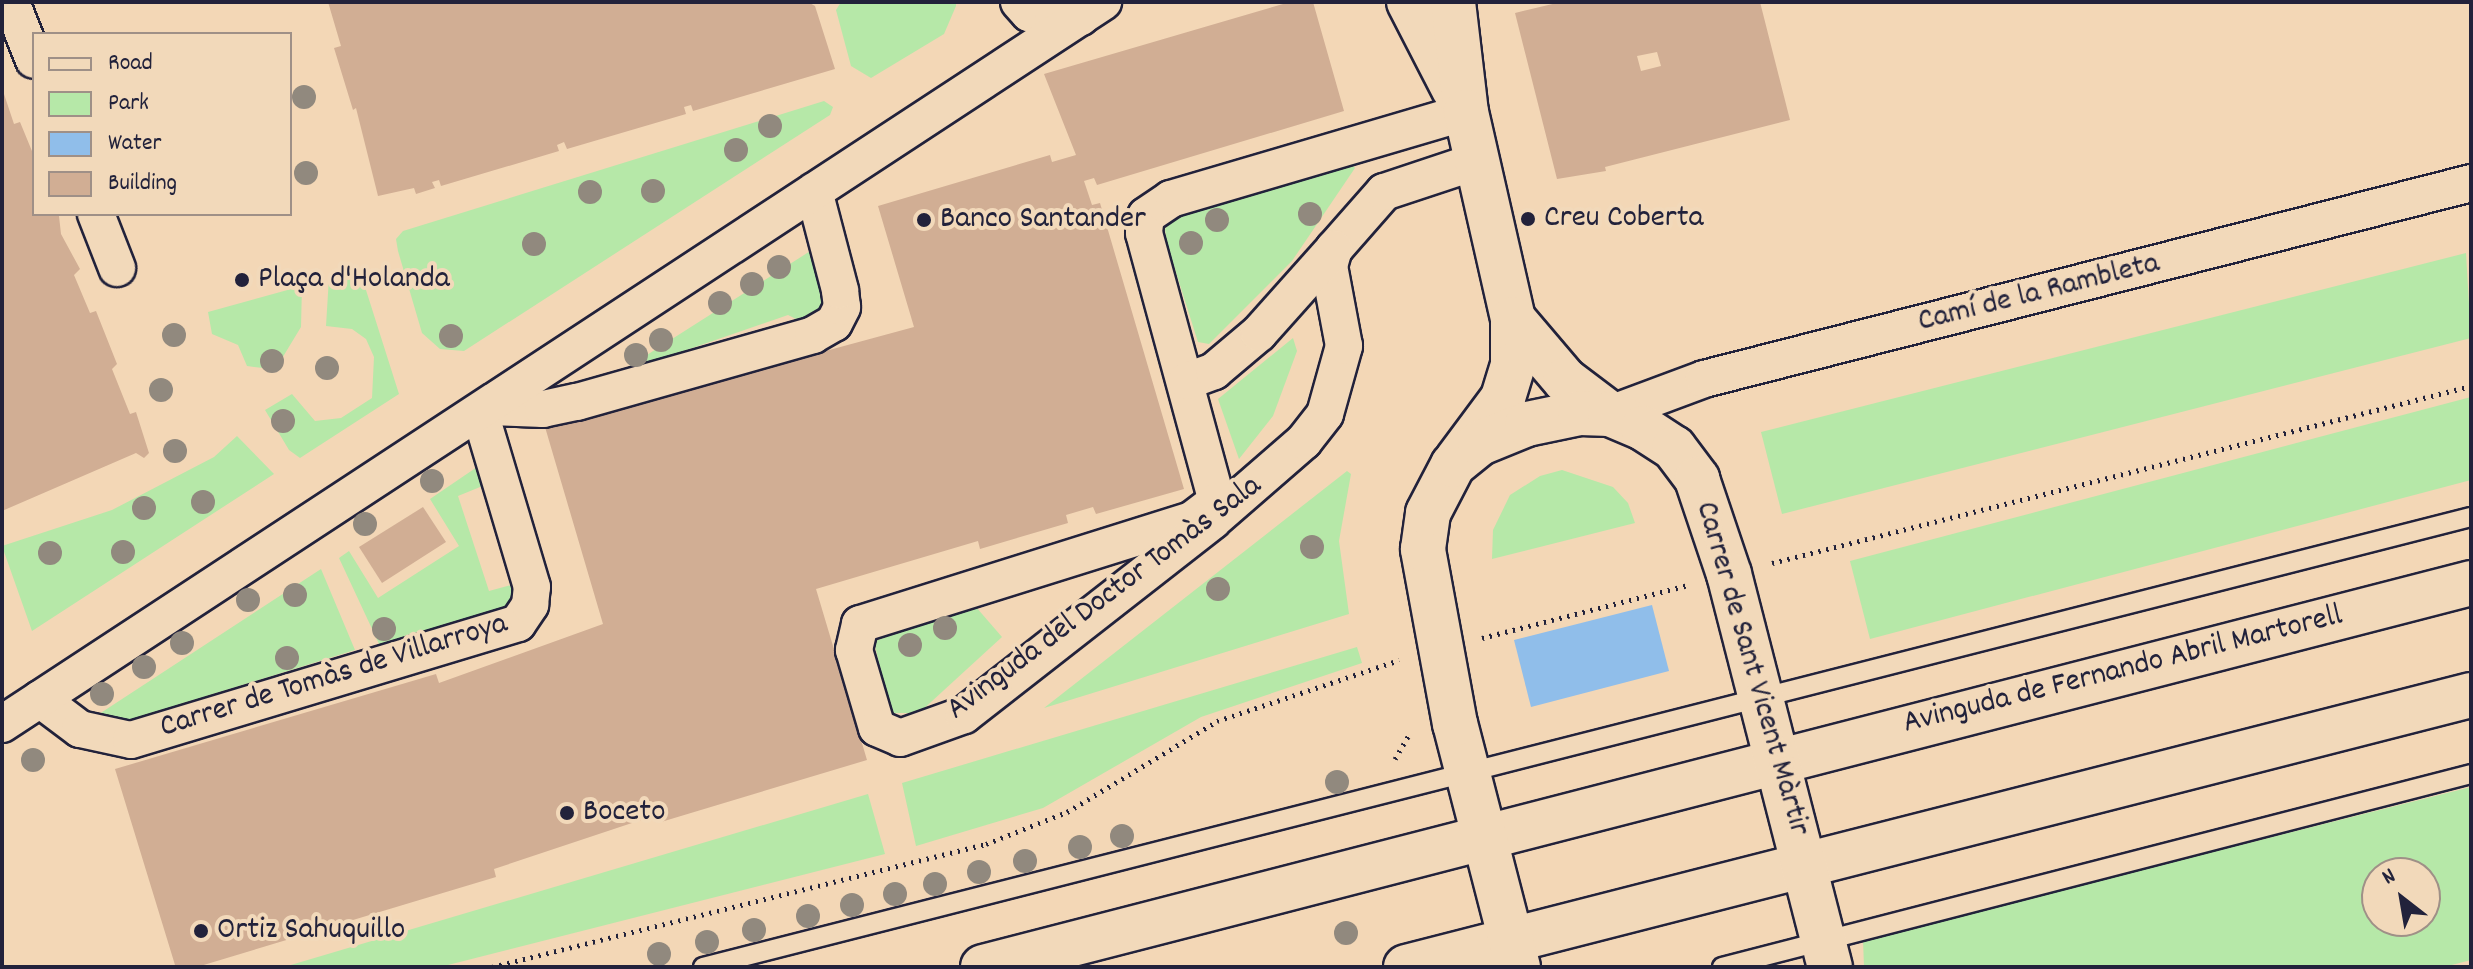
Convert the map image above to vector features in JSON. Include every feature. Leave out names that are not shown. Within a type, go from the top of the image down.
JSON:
[{"type":"main road","name":"Carrer de Sant Vicent Màrtir","points":[[1409,2],[1466,112]]},
{"type":"main road","name":"Carrer de Sant Vicent Màrtir","points":[[1453,2],[1466,112],[1513,319],[1513,365],[1503,398],[1487,427],[1453,465],[1428,513],[1423,549],[1467,772],[1515,953]]},
{"type":"main road","name":"Carrer de Sant Vicent Màrtir","points":[[1513,319],[1565,380],[1610,414],[1674,448],[1697,479],[1711,512],[1827,954]]},
{"type":"main road","name":"Carrer de Sant Vicent Màrtir","points":[[1453,465],[1480,443],[1527,424],[1580,413],[1610,414]]},
{"type":"main road","name":"Avinguda de Fernando Abril Martorell","points":[[1484,838],[1776,760],[2471,583]]},
{"type":"main road","points":[[1406,967],[1515,953],[1805,864],[2471,695]]},
{"type":"main road","points":[[983,967],[1484,838]]},
{"type":"street","points":[[11,2],[32,55]]},
{"type":"street","points":[[1019,2],[1029,13],[1053,19],[1092,10]]},
{"type":"street","points":[[2,724],[486,410],[1092,10]]},
{"type":"street","name":"Avinguda del Doctor Tomàs Sala","points":[[1334,249],[1329,266],[1344,346],[1338,383],[1325,414],[1304,441],[1212,521],[964,715],[900,738],[877,728],[854,650],[860,624],[1207,513],[1218,490],[1144,233],[1146,216],[1157,205],[1466,112]]},
{"type":"street","points":[[1187,381],[1214,371],[1259,333],[1384,192],[1477,161]]},
{"type":"street","name":"Camí de la Rambleta","points":[[1610,414],[1704,379],[2471,183]]},
{"type":"street","points":[[486,410],[543,409],[577,402],[813,335],[834,323],[842,307],[840,290],[814,191]]},
{"type":"street","points":[[97,216],[117,268]]},
{"type":"street","name":"Carrer de Tomàs de Villarroya","points":[[40,699],[80,729],[131,740],[518,623],[530,605],[532,587],[486,410]]},
{"type":"lane","points":[[703,967],[2471,517]]},
{"type":"lane","points":[[1722,967],[1827,954],[2471,774]]},
{"type":"path","points":[[1759,566],[2471,386]]},
{"type":"path","points":[[1471,640],[1689,585]]},
{"type":"path","points":[[492,967],[986,844],[1067,812],[1217,721],[1399,660]]},
{"type":"green space","points":[[841,2],[956,2],[956,6],[944,34],[871,78],[851,66],[836,10]]},
{"type":"green space","points":[[824,101],[833,107],[830,115],[464,351],[440,349],[422,333],[398,251],[396,239],[403,231]]},
{"type":"green space","points":[[1349,160],[1355,168],[1292,261],[1209,344],[1198,342],[1167,244],[1165,229],[1175,213]]},
{"type":"green space","points":[[815,248],[828,291],[820,315],[802,322],[788,315],[617,374]]},
{"type":"green space","points":[[2466,253],[2471,338],[1782,514],[1761,432]]},
{"type":"green space","points":[[359,268],[399,394],[300,458],[289,450],[265,410],[292,394],[315,421],[341,418],[372,398],[374,357],[366,339],[352,329],[326,326],[329,277]]},
{"type":"green space","points":[[302,286],[301,327],[281,360],[263,368],[247,366],[238,345],[212,334],[208,312]]},
{"type":"green space","points":[[1293,338],[1297,351],[1273,416],[1239,459],[1218,399]]},
{"type":"green space","points":[[2471,397],[2471,480],[1870,639],[1850,561]]},
{"type":"green space","points":[[237,436],[274,474],[32,631],[2,546],[112,510],[214,457]]},
{"type":"green space","points":[[480,465],[485,485],[458,496],[489,591],[515,584],[518,599],[496,623],[484,614],[380,646],[339,558],[349,551],[378,598],[459,546],[430,499]]},
{"type":"green space","points":[[1562,470],[1613,487],[1628,503],[1635,523],[1492,559],[1493,530],[1510,495],[1540,476]]},
{"type":"green space","points":[[1347,471],[1351,474],[1339,541],[1349,614],[1044,708]]},
{"type":"green space","points":[[321,569],[355,650],[178,705],[165,720],[147,725],[93,718]]},
{"type":"green space","points":[[976,607],[1002,637],[919,713],[890,713],[874,641]]},
{"type":"green space","points":[[1357,647],[1362,663],[1201,717],[1043,808],[916,846],[902,783]]},
{"type":"green space","points":[[2471,787],[2471,960],[2444,967],[1864,967],[1863,940]]},
{"type":"green space","points":[[868,794],[885,854],[440,967],[284,967]]},
{"type":"water","points":[[1652,605],[1669,671],[1531,707],[1514,640]]},
{"type":"building","points":[[328,2],[808,2],[815,6],[835,69],[693,111],[691,105],[684,107],[686,114],[567,149],[564,142],[557,145],[559,151],[441,186],[439,180],[432,182],[435,188],[416,194],[414,188],[378,196],[356,108],[353,110],[334,48],[341,46]]},
{"type":"building","points":[[1290,2],[1313,2],[1344,111],[1097,185],[1094,178],[1084,181],[1092,205],[1100,203],[1184,489],[1096,514],[1093,507],[1066,515],[1068,523],[980,549],[978,541],[816,589],[867,760],[661,822],[659,814],[494,869],[496,877],[197,967],[175,965],[115,769],[436,674],[439,683],[603,624],[545,427],[914,327],[878,206],[1050,155],[1052,162],[1076,155],[1044,74]]},
{"type":"building","points":[[1561,2],[1760,2],[1790,120],[1605,167],[1606,171],[1557,179],[1515,13]],"holes":[[[1657,52],[1661,66],[1641,71],[1637,56]]]},
{"type":"building","points":[[2,88],[14,124],[20,122],[32,151],[32,216],[59,216],[61,234],[80,269],[74,275],[90,313],[96,311],[117,364],[112,369],[130,414],[136,412],[149,453],[144,458],[136,453],[2,511]]},
{"type":"building","points":[[423,507],[446,542],[382,583],[359,547]]},
{"type":"place","name":"Creu Coberta","points":[[1528,219]]},
{"type":"place","name":"Banco Santander","points":[[924,220]]},
{"type":"place","name":"Plaça d'Holanda","points":[[242,280]]},
{"type":"place","name":"Boceto","points":[[567,813]]},
{"type":"place","name":"Ortiz Sahuquillo","points":[[201,931]]}]
